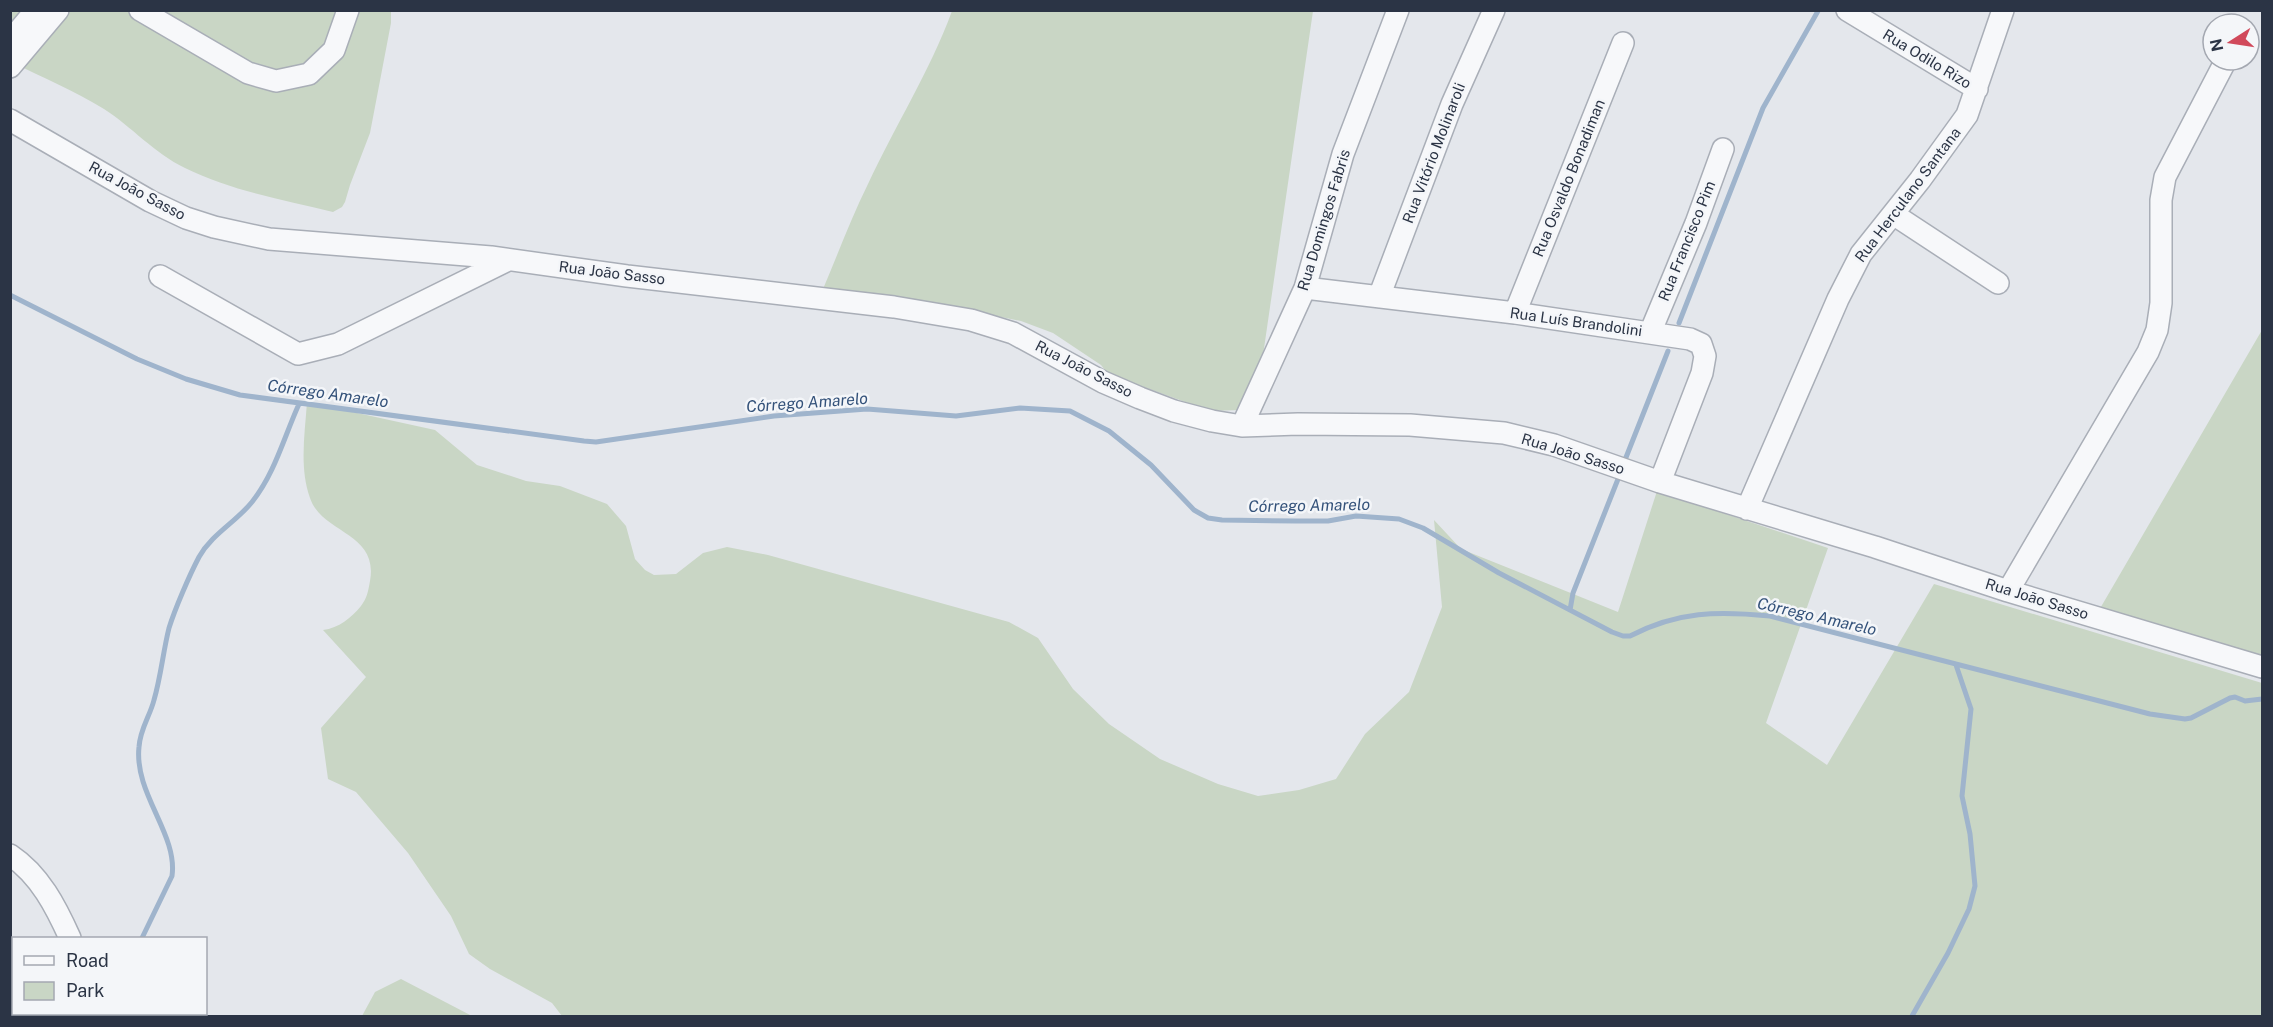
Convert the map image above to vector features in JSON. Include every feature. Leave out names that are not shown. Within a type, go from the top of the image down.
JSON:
[{"type":"street","points":[[10,41],[36,10]]},
{"type":"street","points":[[10,67],[58,10]]},
{"type":"street","points":[[140,10],[248,73],[276,81],[309,74],[334,50],[348,10]]},
{"type":"street","name":"Rua Domingos Fabris","points":[[1242,426],[1305,288],[1343,154],[1398,10]]},
{"type":"street","name":"Rua Vitório Molinaroli","points":[[1379,297],[1452,104],[1494,10]]},
{"type":"street","name":"Rua Odilo Rizo","points":[[1847,10],[1977,89]]},
{"type":"street","name":"Rua Herculano Santana","points":[[1747,509],[1838,299],[1861,254],[1967,115],[2003,10]]},
{"type":"street","name":"Rua Osvaldo Bonadiman","points":[[1515,313],[1623,43]]},
{"type":"street","points":[[2008,591],[2148,352],[2157,330],[2161,303],[2161,200],[2165,177],[2220,72]]},
{"type":"street","name":"Rua João Sasso","points":[[10,120],[150,201],[186,218],[214,227],[269,239],[508,260],[894,306],[971,320],[1013,333],[1103,382],[1148,402],[1212,421],[1242,426],[1410,425],[1504,433],[1554,445],[1660,482],[1875,547],[2008,591],[2262,667]]},
{"type":"street","name":"Rua Francisco Pim","points":[[1650,333],[1696,222],[1723,149]]},
{"type":"street","points":[[1893,214],[1998,283]]},
{"type":"street","points":[[160,276],[298,354],[338,344],[508,260]]},
{"type":"street","name":"Rua Luís Brandolini","points":[[1305,288],[1515,313],[1690,339],[1701,344],[1705,356],[1702,373],[1660,482]]},
{"type":"street","points":[[10,855],[24,864],[42,886],[59,912],[69,937]]},
{"type":"green space","points":[[11,11],[391,11],[391,23],[370,133],[345,202],[342,207],[333,212],[221,183],[174,162],[104,109],[11,62]]},
{"type":"green space","points":[[952,11],[1313,11],[1260,376],[1241,410],[1210,411],[1108,374],[1101,365],[1053,333],[1021,321],[924,301],[823,289],[878,162],[923,77]]},
{"type":"green space","points":[[2262,330],[2262,660],[2098,612]]},
{"type":"green space","points":[[307,402],[435,430],[477,465],[526,481],[560,486],[607,504],[626,526],[635,559],[645,570],[654,575],[676,574],[703,553],[727,547],[768,555],[1009,622],[1038,638],[1073,689],[1109,724],[1160,759],[1218,784],[1258,796],[1299,790],[1336,779],[1365,734],[1409,692],[1442,607],[1434,520],[1461,549],[1618,612],[1657,491],[1828,548],[1766,723],[1827,765],[1934,584],[2262,683],[2262,1016],[562,1016],[552,1003],[490,969],[469,954],[451,916],[408,853],[356,792],[328,779],[321,728],[366,677],[323,630],[344,622],[361,606],[368,592],[370,565],[366,552],[358,543],[316,510],[310,498],[304,462]]},
{"type":"green space","points":[[401,979],[472,1016],[362,1016],[375,992]]},
{"type":"waterway","points":[[1679,323],[1763,108],[1818,11]]},
{"type":"waterway","name":"Córrego Amarelo","points":[[10,295],[137,359],[186,379],[240,395],[584,441],[596,442],[774,416],[867,409],[956,416],[1020,408],[1070,411],[1109,431],[1151,465],[1194,510],[1208,518],[1328,521],[1356,516],[1399,519],[1423,528],[1499,573],[1623,636],[1630,636],[1682,617],[1716,614],[1770,616],[2150,714],[2185,719],[2230,698],[2235,697],[2245,701],[2262,699]]},
{"type":"waterway","points":[[1623,465],[1668,351]]},
{"type":"waterway","points":[[142,937],[172,876],[169,845],[143,781],[139,764],[141,734],[156,691],[169,628],[204,549],[246,509],[267,479],[299,404]]},
{"type":"waterway","points":[[1570,610],[1573,593],[1620,474]]},
{"type":"waterway","points":[[1912,1016],[1948,953],[1969,909],[1975,886],[1970,834],[1962,796],[1971,709],[1956,665]]}]
